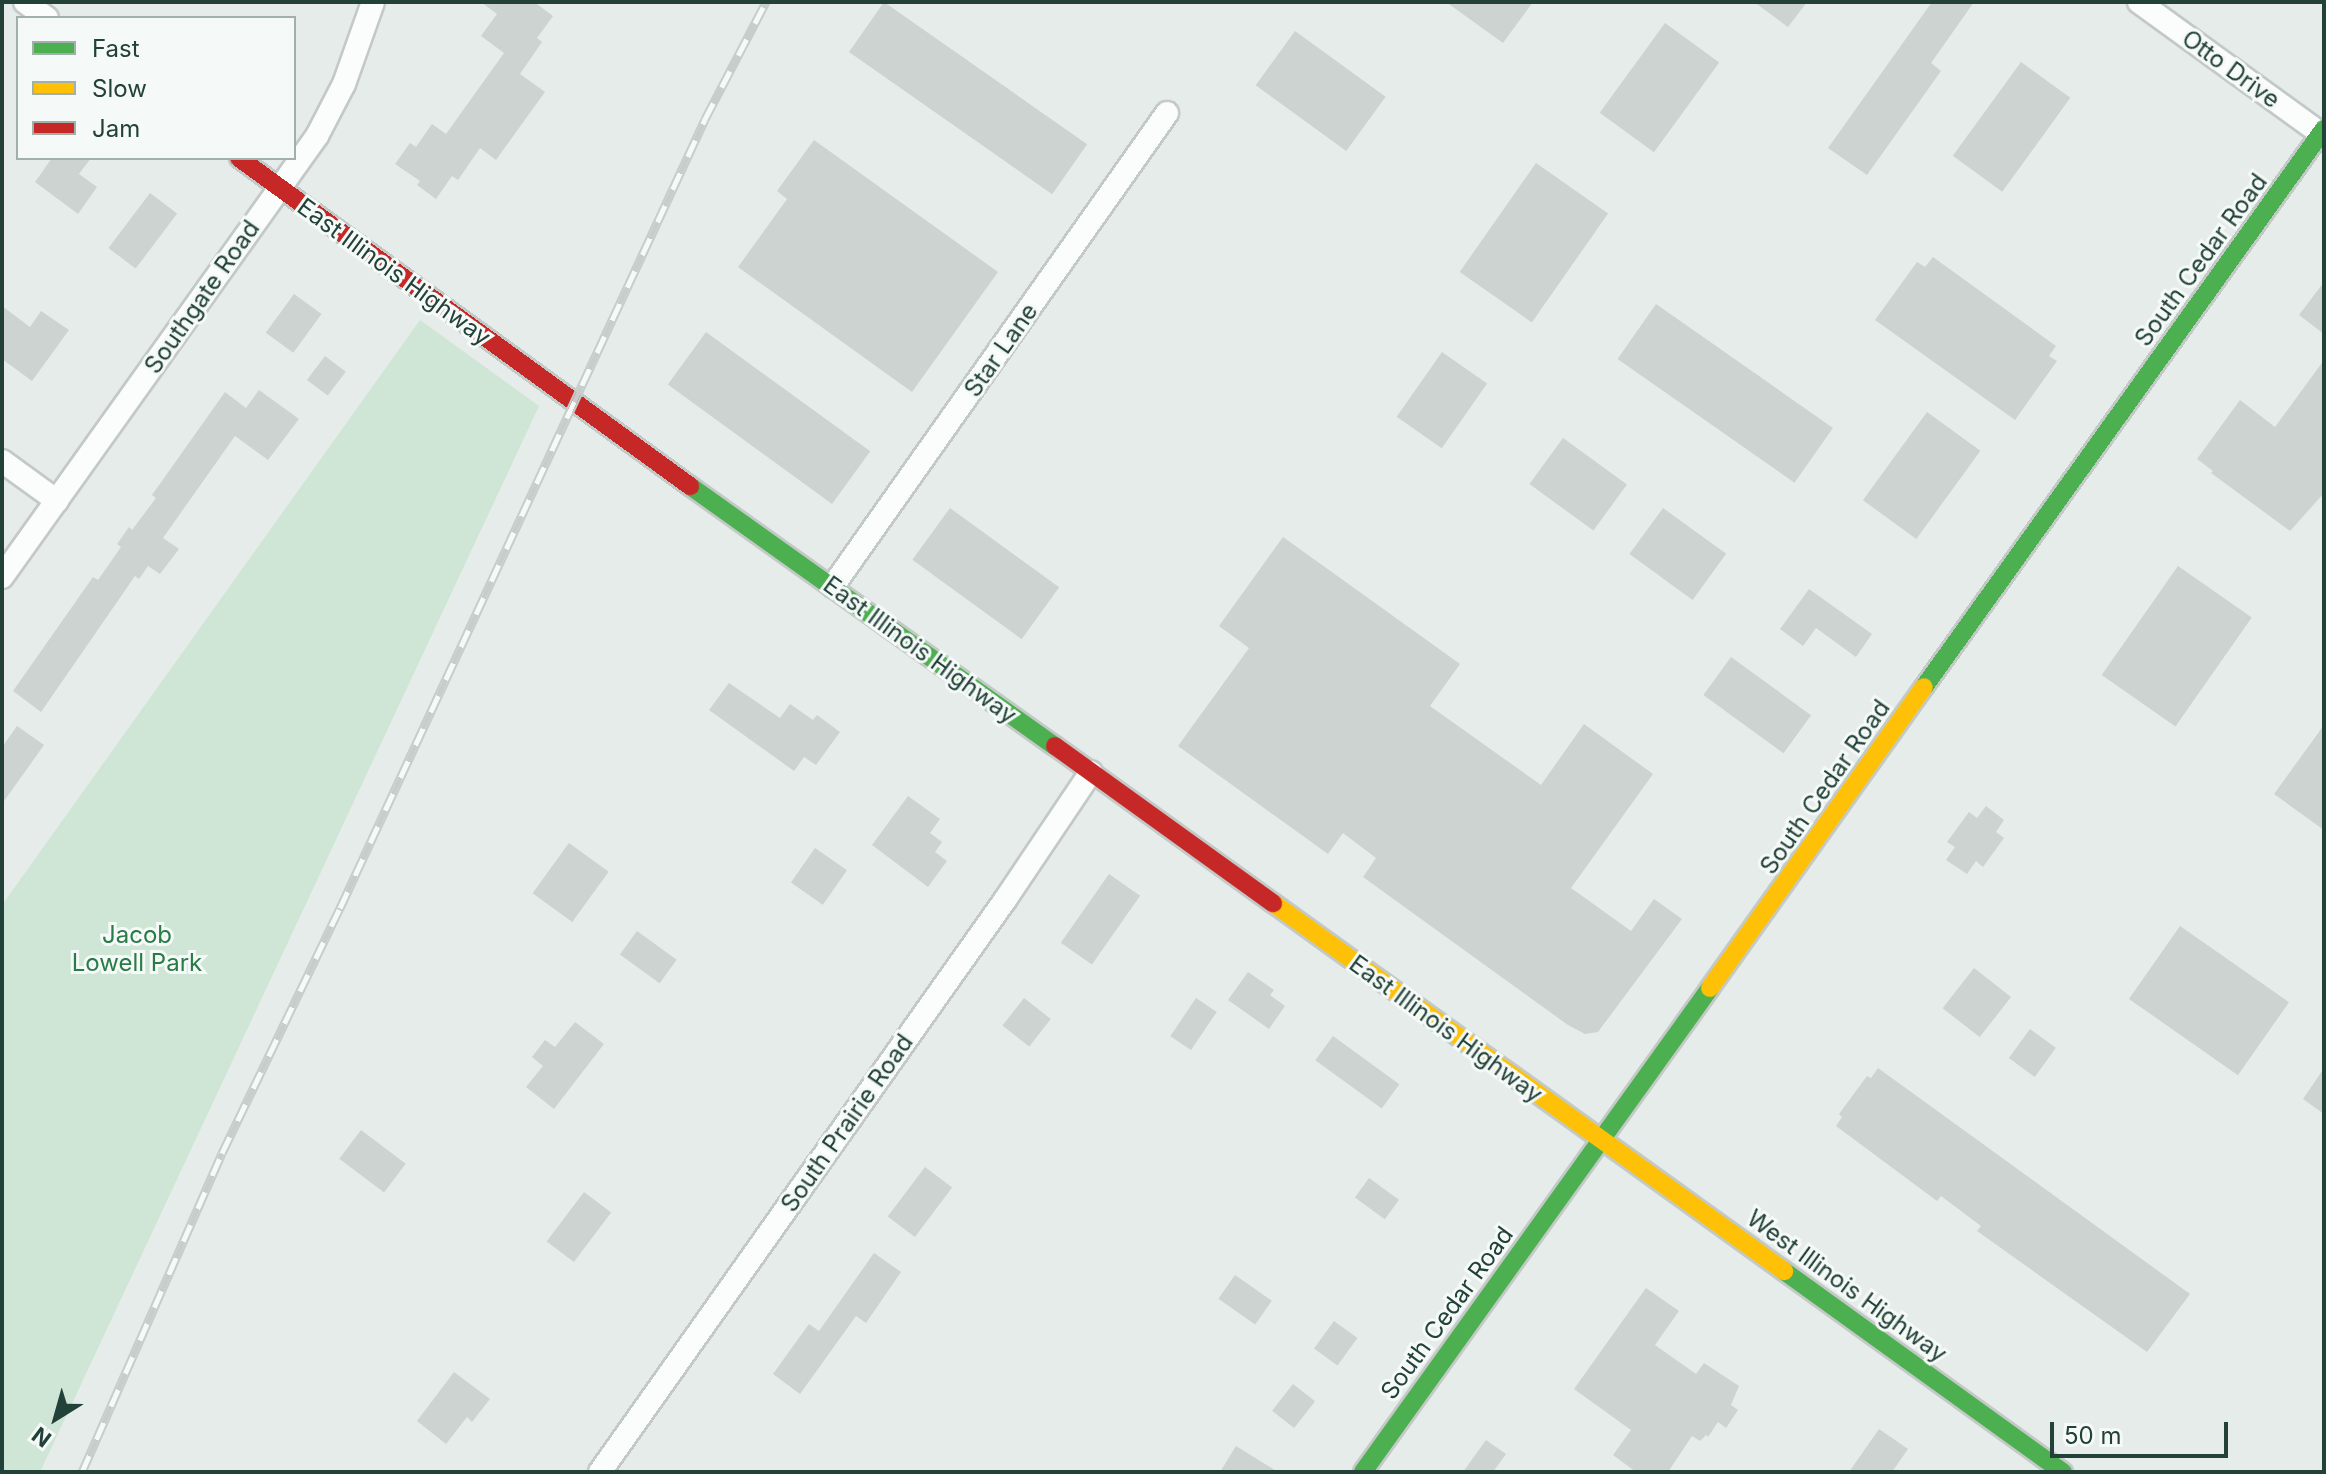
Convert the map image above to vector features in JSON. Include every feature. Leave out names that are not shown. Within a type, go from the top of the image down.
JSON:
[{"type":"street","points":[[25,2],[44,16]]},
{"type":"street","name":"Southgate Road","points":[[2,577],[317,136],[336,101],[373,2]]},
{"type":"street","name":"Otto Drive","points":[[2139,2],[2323,133]]},
{"type":"street","name":"Star Lane","points":[[833,586],[1167,113]]},
{"type":"street","name":"South Cedar Road","points":[[1363,1472],[2323,133]]},
{"type":"street","name":"East Illinois Highway","points":[[242,160],[571,403],[833,586],[1603,1141]]},
{"type":"street","points":[[2,461],[57,501]]},
{"type":"street","name":"South Prairie Road","points":[[600,1472],[1005,900],[1091,772]]},
{"type":"street","name":"West Illinois Highway","points":[[1603,1141],[2063,1472]]},
{"type":"green space","name":"Jacob Lowell Park","points":[[420,320],[539,406],[40,1472],[2,1472],[2,905]]},
{"type":"building","points":[[481,2],[534,2],[553,16],[537,38],[542,42],[520,74],[545,92],[496,160],[480,148],[458,180],[452,176],[436,199],[417,185],[420,181],[395,164],[410,143],[416,147],[432,124],[446,134],[504,53],[481,36],[497,14]]},
{"type":"building","points":[[884,2],[1087,144],[1052,194],[849,52]]},
{"type":"building","points":[[1446,2],[1533,2],[1503,43]]},
{"type":"building","points":[[1754,2],[1807,2],[1788,27]]},
{"type":"building","points":[[1932,2],[1974,2],[1931,63],[1941,71],[1867,175],[1828,148]]},
{"type":"building","points":[[1665,23],[1719,62],[1654,152],[1600,113]]},
{"type":"building","points":[[1295,31],[1386,97],[1346,151],[1256,85]]},
{"type":"building","points":[[2021,62],[2070,98],[2002,192],[1953,156]]},
{"type":"building","points":[[814,140],[998,272],[912,392],[738,267],[787,199],[777,191]]},
{"type":"building","points":[[51,160],[90,160],[79,174],[97,187],[78,214],[35,182]]},
{"type":"building","points":[[1536,163],[1608,213],[1532,322],[1460,272]]},
{"type":"building","points":[[150,193],[177,213],[136,269],[108,248]]},
{"type":"building","points":[[1933,257],[2056,346],[2049,356],[2057,361],[2015,420],[1875,320],[1917,262],[1925,267]]},
{"type":"building","points":[[2324,282],[2324,334],[2299,315]]},
{"type":"building","points":[[294,294],[322,314],[293,353],[266,333]]},
{"type":"building","points":[[1656,304],[1833,428],[1795,483],[1618,359]]},
{"type":"building","points":[[2,306],[30,327],[41,311],[69,330],[32,381],[2,359]]},
{"type":"building","points":[[706,332],[870,451],[832,504],[668,385]]},
{"type":"building","points":[[1442,352],[1487,384],[1442,448],[1397,417]]},
{"type":"building","points":[[325,356],[346,372],[328,396],[307,380]]},
{"type":"building","points":[[2324,360],[2324,493],[2290,531],[2211,473],[2213,471],[2197,459],[2240,400],[2275,427]]},
{"type":"building","points":[[259,390],[299,419],[268,460],[235,436],[163,538],[179,549],[160,574],[148,566],[139,579],[135,576],[41,712],[13,691],[93,577],[98,580],[121,547],[117,544],[156,498],[152,495],[225,392],[246,408]]},
{"type":"building","points":[[1927,412],[1980,451],[1916,539],[1863,500]]},
{"type":"building","points":[[1563,438],[1627,484],[1593,531],[1529,484]]},
{"type":"building","points":[[950,508],[1059,587],[1022,639],[912,560]]},
{"type":"building","points":[[1663,508],[1726,554],[1693,600],[1629,554]]},
{"type":"building","points":[[1283,537],[1460,664],[1430,706],[1541,785],[1584,724],[1653,774],[1571,888],[1631,931],[1654,899],[1682,919],[1598,1032],[1585,1034],[1568,1025],[1363,877],[1376,858],[1343,833],[1328,854],[1178,746],[1249,648],[1219,626]]},
{"type":"building","points":[[2178,566],[2252,618],[2175,727],[2102,675]]},
{"type":"building","points":[[1809,589],[1872,634],[1856,657],[1816,628],[1803,646],[1780,629]]},
{"type":"building","points":[[1731,657],[1811,715],[1783,753],[1703,695]]},
{"type":"building","points":[[729,683],[780,718],[790,704],[813,720],[817,715],[840,732],[816,765],[804,757],[794,771],[709,710]]},
{"type":"building","points":[[2324,725],[2324,830],[2274,794]]},
{"type":"building","points":[[17,726],[44,745],[2,804],[2,747]]},
{"type":"building","points":[[908,796],[940,819],[930,833],[942,842],[935,852],[947,861],[928,887],[872,845]]},
{"type":"building","points":[[1986,806],[2004,820],[1996,832],[2004,838],[1983,867],[1976,861],[1967,874],[1946,860],[1955,847],[1947,842],[1969,812],[1977,818]]},
{"type":"building","points":[[569,843],[609,872],[572,922],[533,893]]},
{"type":"building","points":[[815,848],[847,870],[823,905],[791,882]]},
{"type":"building","points":[[1109,874],[1140,896],[1092,965],[1061,943]]},
{"type":"building","points":[[2180,926],[2289,1002],[2238,1075],[2129,999]]},
{"type":"building","points":[[637,931],[677,960],[660,983],[620,954]]},
{"type":"building","points":[[1974,968],[2011,997],[1980,1037],[1943,1008]]},
{"type":"building","points":[[1248,972],[1274,990],[1270,995],[1285,1006],[1269,1029],[1228,1000]]},
{"type":"building","points":[[1024,998],[1051,1019],[1029,1047],[1002,1026]]},
{"type":"building","points":[[1196,998],[1217,1012],[1191,1050],[1170,1036]]},
{"type":"building","points":[[575,1022],[604,1044],[554,1109],[526,1087],[543,1066],[532,1057],[545,1040],[555,1047]]},
{"type":"building","points":[[2030,1029],[2056,1048],[2035,1077],[2009,1058]]},
{"type":"building","points":[[1333,1036],[1399,1084],[1382,1108],[1315,1060]]},
{"type":"building","points":[[1878,1068],[2190,1294],[2147,1352],[1977,1231],[1981,1226],[1941,1196],[1937,1201],[1836,1126],[1842,1117],[1839,1114],[1867,1076],[1871,1078]]},
{"type":"building","points":[[2324,1068],[2324,1114],[2303,1099]]},
{"type":"building","points":[[361,1130],[406,1164],[384,1192],[339,1159]]},
{"type":"building","points":[[925,1167],[952,1187],[915,1237],[888,1217]]},
{"type":"building","points":[[1369,1178],[1399,1200],[1385,1219],[1355,1197]]},
{"type":"building","points":[[584,1192],[611,1212],[574,1262],[547,1242]]},
{"type":"building","points":[[874,1253],[901,1272],[866,1323],[856,1316],[800,1394],[773,1374],[809,1324],[819,1331]]},
{"type":"building","points":[[1235,1275],[1272,1301],[1255,1325],[1218,1299]]},
{"type":"building","points":[[1646,1288],[1679,1311],[1655,1345],[1696,1374],[1704,1363],[1739,1386],[1731,1405],[1738,1410],[1726,1428],[1718,1422],[1708,1437],[1706,1435],[1700,1441],[1692,1436],[1668,1472],[1636,1472],[1613,1455],[1631,1430],[1574,1389]]},
{"type":"building","points":[[1334,1321],[1357,1338],[1337,1366],[1314,1349]]},
{"type":"building","points":[[454,1372],[490,1399],[472,1422],[467,1417],[446,1444],[417,1421]]},
{"type":"building","points":[[1293,1384],[1315,1401],[1294,1428],[1272,1411]]},
{"type":"building","points":[[1879,1429],[1908,1449],[1892,1472],[1849,1472]]},
{"type":"building","points":[[1486,1440],[1506,1454],[1493,1472],[1463,1472]]},
{"type":"building","points":[[1236,1446],[1278,1472],[1220,1472]]},
{"type":"railway","points":[[82,1472],[222,1153],[340,908],[705,119],[766,2]]},
{"type":"traffic: fast","points":[[1924,687],[2324,129]]},
{"type":"traffic: fast","points":[[690,486],[1055,746]]},
{"type":"traffic: fast","points":[[1363,1472],[1710,988]]},
{"type":"traffic: fast","points":[[1784,1271],[2063,1472]]},
{"type":"traffic: slow","points":[[1710,988],[1924,687]]},
{"type":"traffic: slow","points":[[1273,903],[1784,1271]]},
{"type":"traffic: jam","points":[[242,160],[690,486]]},
{"type":"traffic: jam","points":[[1055,746],[1273,903]]}]
